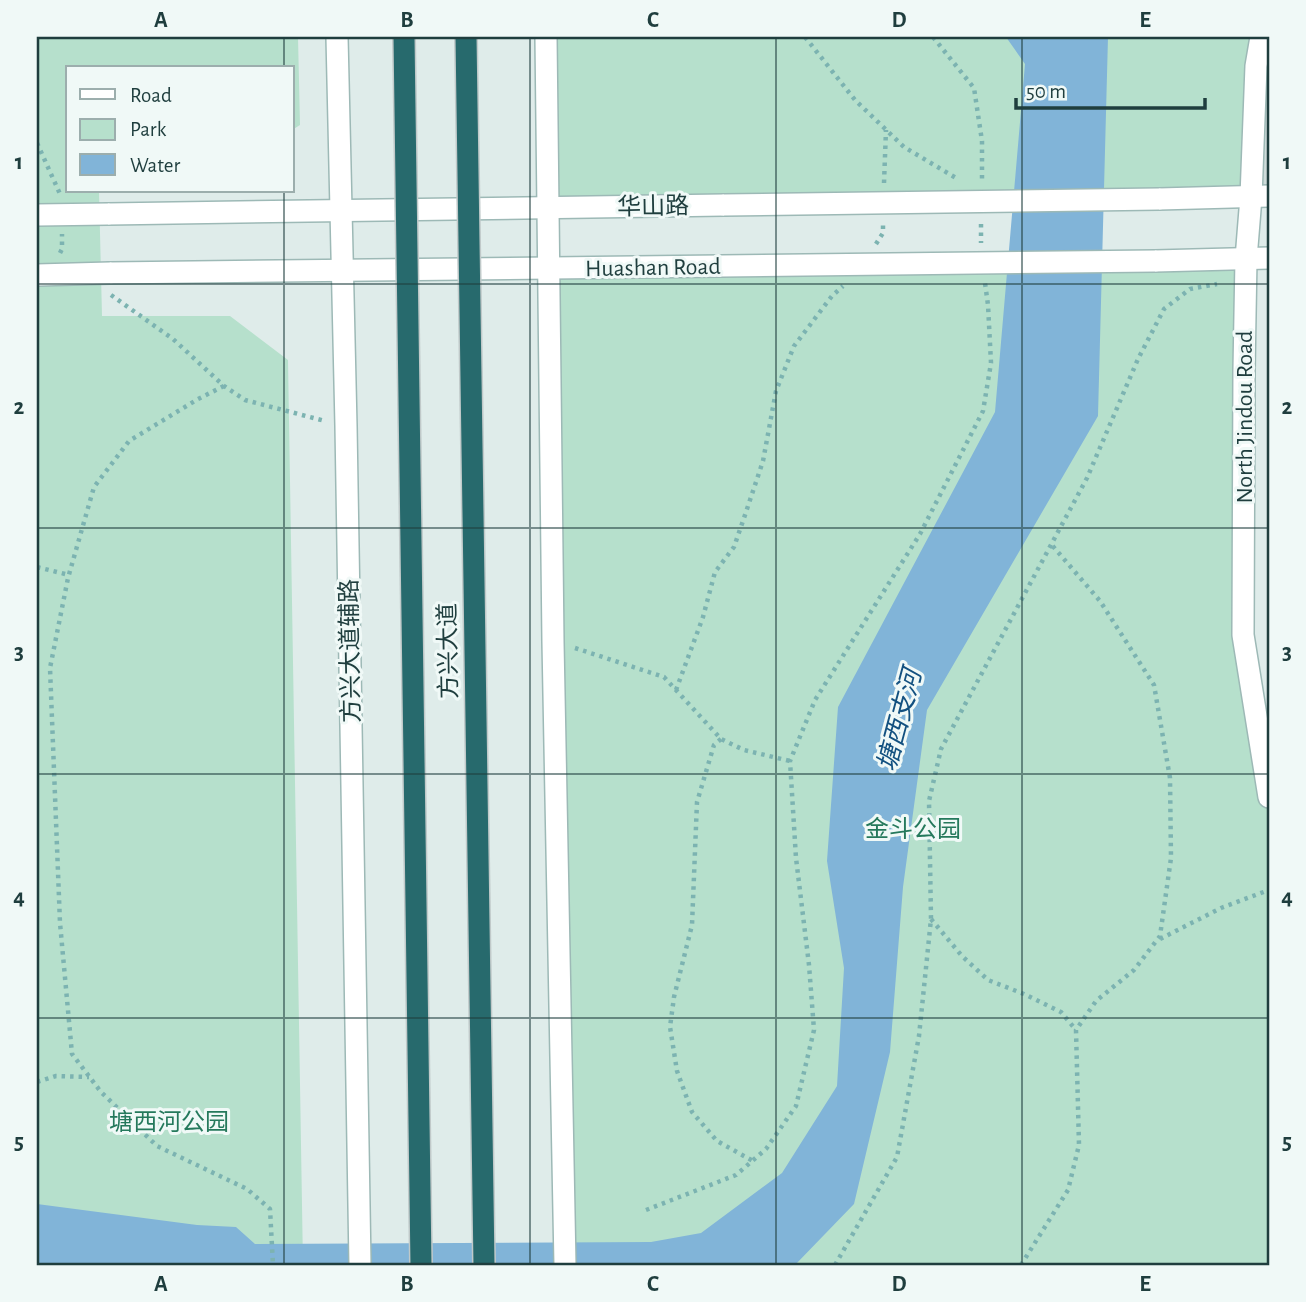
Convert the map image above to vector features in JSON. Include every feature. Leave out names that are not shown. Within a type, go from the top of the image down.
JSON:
[{"type":"highway","name":"方兴大道","points":[[404,37],[421,1265]]},
{"type":"highway","name":"方兴大道","points":[[466,37],[484,1265]]},
{"type":"street","name":"方兴大道辅路","points":[[337,37],[360,1265]]},
{"type":"street","points":[[546,37],[565,1265]]},
{"type":"street","name":"North Jindou Road","points":[[1261,37],[1256,66],[1260,197],[1246,269],[1243,635],[1269,797]]},
{"type":"street","name":"华山路","points":[[37,215],[1260,197]]},
{"type":"street","name":"Huashan Road","points":[[37,275],[107,282],[343,271],[1155,261],[1246,269],[1269,258]]},
{"type":"path","points":[[805,37],[855,100],[904,147],[959,179]]},
{"type":"path","points":[[933,37],[974,88],[982,141],[981,192]]},
{"type":"path","points":[[884,195],[886,130]]},
{"type":"path","points":[[981,219],[981,245]]},
{"type":"path","points":[[870,255],[883,233],[883,220]]},
{"type":"path","points":[[62,249],[71,257]]},
{"type":"path","points":[[835,1265],[897,1157],[919,1037],[931,919],[929,801],[941,749],[1087,478],[1138,359],[1164,309],[1190,289],[1246,269]]},
{"type":"path","points":[[676,690],[703,618],[715,572],[734,547],[745,515],[763,461],[776,391],[794,346],[832,296],[848,281]]},
{"type":"path","points":[[646,1210],[736,1175],[766,1149],[796,1106],[814,1030],[796,858],[790,761],[814,700],[920,534],[983,411],[991,363],[985,281]]},
{"type":"path","points":[[107,282],[224,386],[245,400],[346,426]]},
{"type":"path","points":[[224,386],[129,441],[94,486],[69,575],[50,668],[60,923],[72,1054],[101,1093],[157,1146],[247,1189],[270,1209],[273,1265]]},
{"type":"path","points":[[1021,1265],[1069,1190],[1079,1145],[1076,1030],[1096,1001],[1134,970],[1160,936],[1171,858],[1170,778],[1154,685],[1100,601],[1051,544]]},
{"type":"path","points":[[37,567],[69,575]]},
{"type":"path","points":[[554,642],[664,677],[721,739],[744,750],[790,761]]},
{"type":"path","points":[[721,739],[714,745],[696,802],[692,925],[674,996],[670,1027],[677,1071],[692,1112],[717,1141],[753,1161]]},
{"type":"path","points":[[1156,941],[1221,908],[1269,890]]},
{"type":"path","points":[[931,919],[962,956],[988,980],[1061,1012],[1076,1030]]},
{"type":"path","points":[[37,1082],[57,1076],[89,1077]]},
{"type":"shaded area","points":[[1269,37],[1269,196],[1251,197]]},
{"type":"green space","name":"塘西河公园","points":[[37,37],[298,37],[300,125],[294,129],[294,66],[66,66],[66,192],[99,192],[102,316],[230,316],[288,360],[303,1265],[37,1265]]},
{"type":"green space","points":[[546,37],[1261,37],[1251,197],[548,207]]},
{"type":"green space","name":"金斗公园","points":[[1246,259],[1243,635],[1269,797],[1269,1265],[565,1265],[549,268]]},
{"type":"water","name":"塘西支河","points":[[1006,37],[1108,37],[1098,416],[927,710],[903,887],[890,1052],[854,1204],[795,1265],[37,1265],[37,1204],[197,1225],[236,1227],[255,1244],[651,1242],[701,1233],[782,1173],[837,1086],[844,968],[827,861],[838,707],[995,412],[1025,64]]}]
